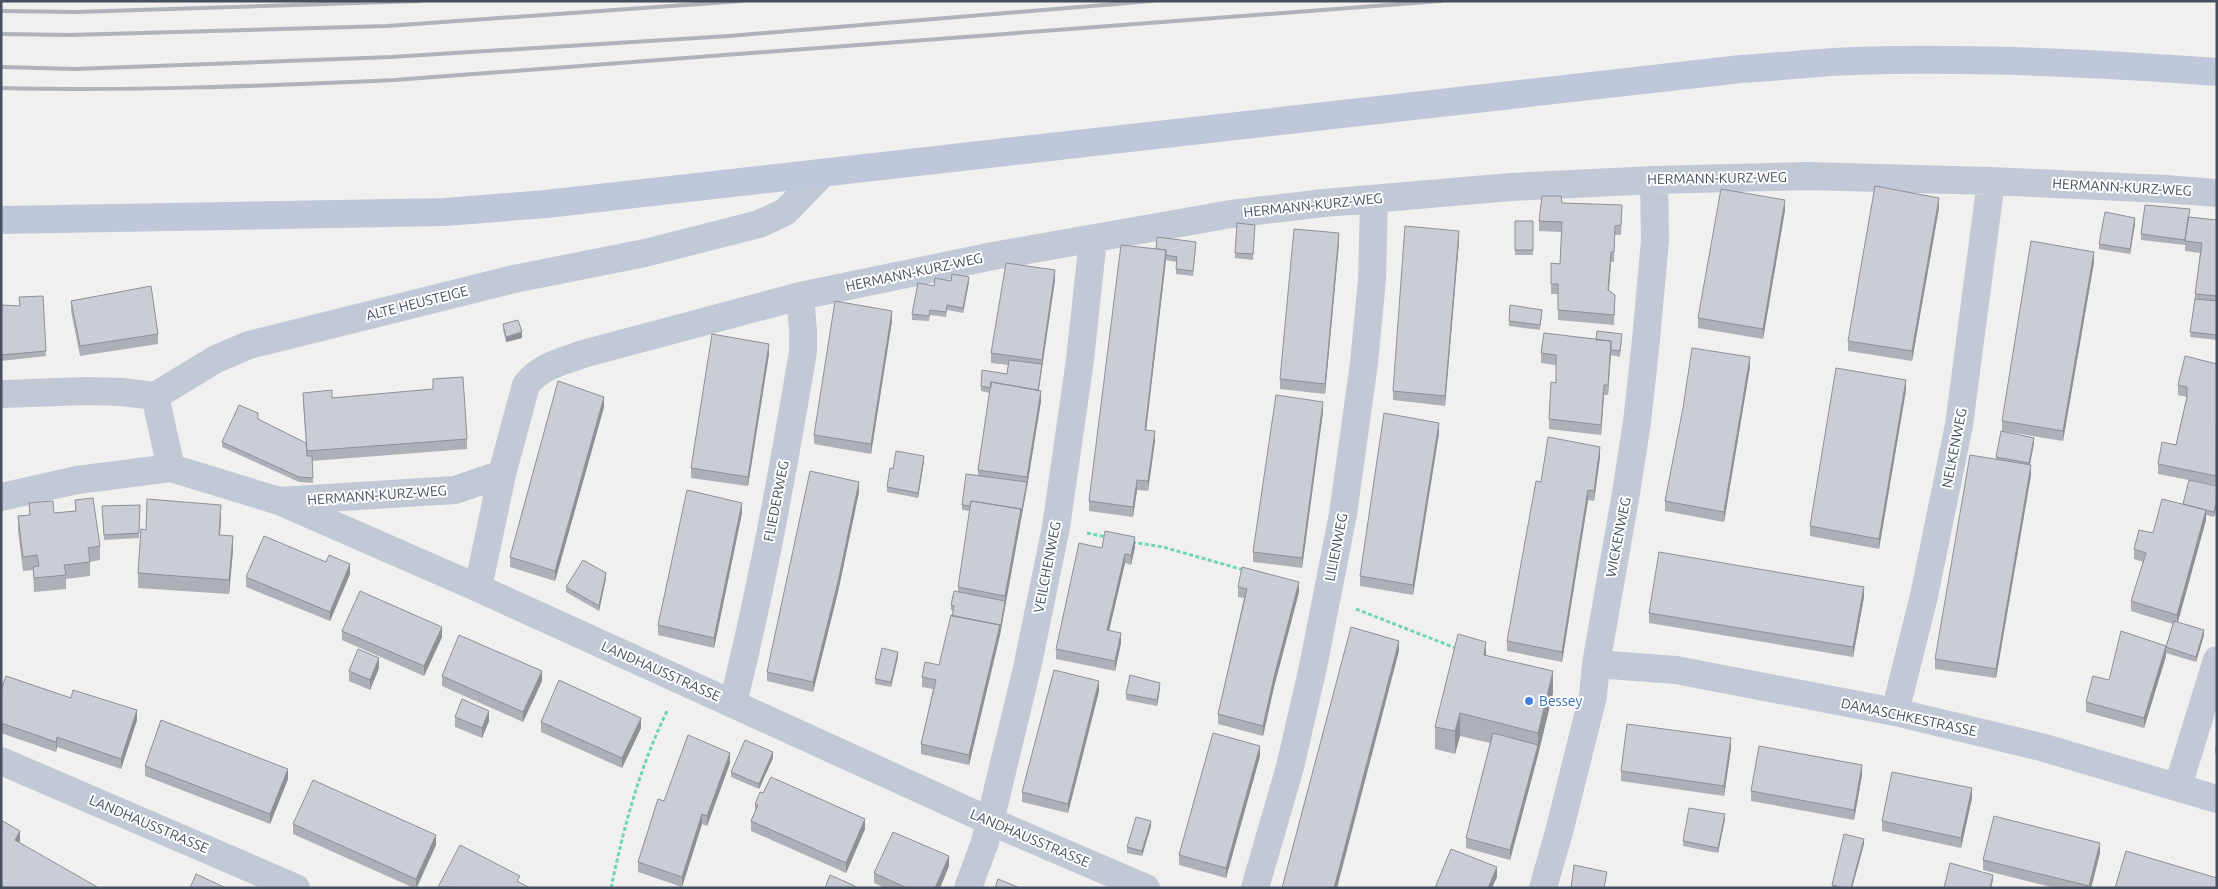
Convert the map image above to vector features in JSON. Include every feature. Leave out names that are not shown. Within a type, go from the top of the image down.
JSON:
[{"type":"main road","points":[[1,220],[445,212],[546,204],[1741,70],[1853,61],[1944,59],[2094,63],[2217,72]]},
{"type":"street","name":"ALTE HEUSTEIGE","points":[[155,396],[216,359],[249,345],[514,278],[645,253],[758,224],[785,212],[823,173]]},
{"type":"street","name":"HERMANN-KURZ-WEG","points":[[478,588],[502,474],[526,385],[534,374],[548,366],[582,354],[800,296],[993,256],[1231,214],[1374,198],[1511,187],[1654,180],[1807,176],[1991,180],[2217,193]]},
{"type":"street","name":"WICKENWEG","points":[[1542,888],[1559,832],[1590,705],[1637,422],[1655,240],[1654,180]]},
{"type":"street","name":"NELKENWEG","points":[[1895,712],[1924,596],[1959,425],[1991,180]]},
{"type":"street","name":"LILIENWEG","points":[[1255,888],[1290,767],[1326,597],[1355,436],[1372,280],[1374,198]]},
{"type":"street","name":"VEILCHENWEG","points":[[968,888],[990,821],[1027,668],[1056,528],[1080,360],[1093,239]]},
{"type":"street","name":"FLIEDERWEG","points":[[732,703],[746,648],[780,485],[800,371],[803,330],[800,296]]},
{"type":"street","points":[[1,394],[87,391],[122,392],[155,396],[171,468]]},
{"type":"street","name":"LANDHAUSSTRASSE","points":[[1,497],[76,480],[171,468],[279,501],[478,588],[990,821],[1146,888]]},
{"type":"street","name":"HERMANN-KURZ-WEG","points":[[279,501],[455,490],[502,474]]},
{"type":"street","points":[[2178,786],[2217,660]]},
{"type":"street","name":"DAMASCHKESTRASSE","points":[[1596,664],[1676,670],[1895,712],[2041,747],[2217,798]]},
{"type":"street","name":"LANDHAUSSTRASSE","points":[[1,761],[296,888]]},
{"type":"path","points":[[1056,528],[1114,538]]},
{"type":"path","points":[[1124,540],[1163,547],[1246,571]]},
{"type":"path","points":[[1326,597],[1462,651]]},
{"type":"path","points":[[612,888],[638,781],[655,735],[668,708]]},
{"type":"building","points":[[1875,186],[1939,198],[1912,351],[1848,341]]},
{"type":"building","points":[[1721,189],[1785,200],[1763,329],[1698,318]]},
{"type":"building","points":[[1542,196],[1561,196],[1562,203],[1622,205],[1621,225],[1615,226],[1614,252],[1611,252],[1608,290],[1615,295],[1614,315],[1558,310],[1558,284],[1551,284],[1551,263],[1560,264],[1562,222],[1539,221]]},
{"type":"building","points":[[2145,205],[2190,209],[2185,240],[2141,234]]},
{"type":"building","points":[[2105,212],[2135,218],[2130,249],[2099,244]]},
{"type":"building","points":[[2188,217],[2217,220],[2217,296],[2195,294],[2202,243],[2185,241]]},
{"type":"building","points":[[1515,221],[1533,221],[1533,250],[1515,250]]},
{"type":"building","points":[[1237,223],[1255,225],[1253,254],[1235,253]]},
{"type":"building","points":[[1405,226],[1459,231],[1445,396],[1393,391]]},
{"type":"building","points":[[1294,229],[1339,233],[1325,384],[1280,379]]},
{"type":"building","points":[[1157,237],[1196,242],[1193,271],[1176,269],[1177,257],[1166,255],[1166,250],[1156,249]]},
{"type":"building","points":[[2031,241],[2094,252],[2063,431],[2002,421]]},
{"type":"building","points":[[1121,245],[1166,250],[1145,430],[1155,431],[1148,481],[1137,480],[1133,507],[1089,501]]},
{"type":"building","points":[[1006,263],[1055,270],[1042,360],[991,353]]},
{"type":"building","points":[[952,274],[969,277],[963,308],[947,305],[946,312],[930,310],[929,316],[912,314],[918,283],[934,286],[935,278],[951,281]]},
{"type":"building","points":[[151,286],[158,334],[80,346],[71,301]]},
{"type":"building","points":[[43,296],[46,351],[1,355],[1,305],[20,306],[19,297]]},
{"type":"building","points":[[2195,299],[2217,301],[2217,335],[2190,332]]},
{"type":"building","points":[[835,301],[892,311],[871,444],[814,435]]},
{"type":"building","points":[[1510,305],[1542,310],[1540,325],[1509,321]]},
{"type":"building","points":[[518,320],[522,332],[506,337],[503,324]]},
{"type":"building","points":[[1597,331],[1622,334],[1620,351],[1611,350],[1611,341],[1596,340]]},
{"type":"building","points":[[1544,333],[1611,341],[1608,385],[1604,385],[1601,425],[1549,419],[1551,382],[1556,383],[1556,355],[1541,353]]},
{"type":"building","points":[[712,334],[769,344],[748,477],[691,468]]},
{"type":"building","points":[[1692,348],[1750,357],[1724,512],[1665,501],[1683,408]]},
{"type":"building","points":[[2185,356],[2217,364],[2216,476],[2158,464],[2162,442],[2176,445],[2187,397],[2187,387],[2178,385]]},
{"type":"building","points":[[1009,360],[1042,364],[1038,390],[991,382],[991,388],[981,386],[982,370],[1007,374]]},
{"type":"building","points":[[1836,368],[1906,380],[1879,539],[1810,526]]},
{"type":"building","points":[[463,377],[467,439],[307,451],[303,393],[332,390],[332,398],[433,389],[433,379]]},
{"type":"building","points":[[558,381],[604,397],[555,571],[510,557]]},
{"type":"building","points":[[991,382],[1041,391],[1027,477],[978,470]]},
{"type":"building","points":[[1276,395],[1323,402],[1302,558],[1253,552]]},
{"type":"building","points":[[239,405],[258,413],[258,419],[306,443],[307,456],[312,456],[313,478],[299,477],[222,442]]},
{"type":"building","points":[[1384,413],[1439,423],[1413,585],[1360,576]]},
{"type":"building","points":[[2001,431],[2034,438],[2029,463],[1996,457]]},
{"type":"building","points":[[1548,437],[1600,447],[1594,491],[1588,490],[1562,652],[1507,641],[1536,481],[1541,482]]},
{"type":"building","points":[[896,451],[924,456],[918,493],[887,487],[890,468],[893,469]]},
{"type":"building","points":[[1970,455],[2031,465],[1996,669],[1935,659]]},
{"type":"building","points":[[810,471],[859,482],[838,582],[813,682],[767,672]]},
{"type":"building","points":[[966,474],[1027,482],[1021,514],[1021,509],[971,501],[970,506],[962,505]]},
{"type":"building","points":[[2189,480],[2217,486],[2214,512],[2183,504]]},
{"type":"building","points":[[687,490],[742,503],[714,638],[658,625]]},
{"type":"building","points":[[93,498],[100,546],[88,548],[90,562],[64,565],[66,575],[34,578],[33,567],[39,566],[37,555],[23,557],[18,516],[30,515],[29,503],[53,501],[54,513],[76,511],[75,500]]},
{"type":"building","points":[[147,499],[221,505],[219,535],[233,536],[229,580],[138,573],[141,529],[146,530]]},
{"type":"building","points":[[2162,499],[2206,510],[2177,615],[2131,601],[2146,553],[2134,549],[2139,530],[2153,533]]},
{"type":"building","points":[[971,501],[1021,509],[1005,596],[958,587]]},
{"type":"building","points":[[140,505],[139,533],[104,535],[102,506]]},
{"type":"building","points":[[1105,531],[1135,537],[1131,555],[1125,554],[1107,630],[1121,633],[1115,661],[1056,649],[1079,543],[1102,548]]},
{"type":"building","points":[[264,536],[326,562],[329,555],[350,564],[330,612],[246,577]]},
{"type":"building","points":[[1659,552],[1864,587],[1853,647],[1649,613]]},
{"type":"building","points":[[583,560],[606,573],[599,606],[566,587]]},
{"type":"building","points":[[1242,567],[1299,582],[1263,726],[1218,714],[1247,589],[1238,587]]},
{"type":"building","points":[[360,591],[442,627],[424,666],[342,631]]},
{"type":"building","points":[[954,591],[1005,601],[1000,630],[1000,625],[952,616],[954,606],[951,605]]},
{"type":"building","points":[[951,615],[1000,625],[969,755],[921,744],[936,680],[922,677],[925,662],[939,665]]},
{"type":"building","points":[[2174,621],[2204,630],[2196,657],[2166,647]]},
{"type":"building","points":[[1351,627],[1399,641],[1334,888],[1282,888]]},
{"type":"building","points":[[2121,631],[2166,646],[2144,718],[2086,702],[2093,676],[2109,680]]},
{"type":"building","points":[[1458,634],[1486,642],[1484,655],[1553,671],[1538,733],[1460,713],[1455,731],[1435,727]]},
{"type":"building","points":[[459,635],[542,671],[523,712],[442,676]]},
{"type":"building","points":[[882,648],[898,652],[891,682],[875,679]]},
{"type":"building","points":[[358,649],[379,658],[370,680],[349,671]]},
{"type":"building","points":[[1054,670],[1099,681],[1068,804],[1022,792]]},
{"type":"building","points":[[1130,675],[1160,683],[1157,700],[1126,694]]},
{"type":"building","points":[[6,676],[71,698],[73,690],[137,710],[121,759],[57,737],[56,742],[1,723],[1,690]]},
{"type":"building","points":[[559,680],[641,718],[622,758],[541,722]]},
{"type":"building","points":[[462,699],[489,711],[482,728],[455,717]]},
{"type":"building","points":[[161,720],[288,769],[270,814],[145,766]]},
{"type":"building","points":[[1627,724],[1731,738],[1724,786],[1621,771]]},
{"type":"building","points":[[1213,733],[1260,746],[1226,868],[1179,855]]},
{"type":"building","points":[[1493,733],[1538,745],[1510,850],[1466,838]]},
{"type":"building","points":[[688,735],[730,753],[707,816],[702,814],[682,877],[638,862],[658,799],[664,801]]},
{"type":"building","points":[[745,740],[773,752],[759,784],[731,772]]},
{"type":"building","points":[[1759,746],[1862,765],[1854,810],[1751,791]]},
{"type":"building","points":[[1892,772],[1972,788],[1961,838],[1882,821]]},
{"type":"building","points":[[771,777],[865,819],[846,863],[751,821],[758,805],[755,804],[760,792],[763,793]]},
{"type":"building","points":[[313,780],[436,835],[416,879],[293,824]]},
{"type":"building","points":[[1689,808],[1725,814],[1718,848],[1683,841]]},
{"type":"building","points":[[1994,816],[2100,843],[2089,886],[1983,860]]},
{"type":"building","points":[[1136,817],[1151,821],[1142,851],[1127,847]]},
{"type":"building","points":[[1,820],[20,831],[15,840],[99,888],[5,888],[1,886]]},
{"type":"building","points":[[893,832],[949,856],[935,888],[907,888],[874,873]]},
{"type":"building","points":[[1844,834],[1864,839],[1851,888],[1832,885]]},
{"type":"building","points":[[460,845],[520,876],[517,881],[530,888],[438,887]]},
{"type":"building","points":[[1451,849],[1497,867],[1488,888],[1435,888]]},
{"type":"building","points":[[2126,851],[2217,878],[2217,888],[2115,888]]},
{"type":"building","points":[[1950,863],[1993,875],[1990,888],[1944,888]]},
{"type":"building","points":[[1574,865],[1607,872],[1604,888],[1571,888]]},
{"type":"building","points":[[196,874],[226,888],[190,888]]},
{"type":"building","points":[[830,875],[855,886],[854,888],[825,888]]},
{"type":"building","points":[[998,879],[1020,888],[995,888]]},
{"type":"railway","points":[[1,11],[76,12],[421,1]]},
{"type":"railway","points":[[1,34],[70,35],[387,26],[742,1]]},
{"type":"railway","points":[[1,67],[75,69],[391,57],[729,36],[1152,1]]},
{"type":"railway","points":[[1,88],[198,87],[394,80],[1441,1]]},
{"type":"place","name":"Bessey","points":[[1529,701]]}]
